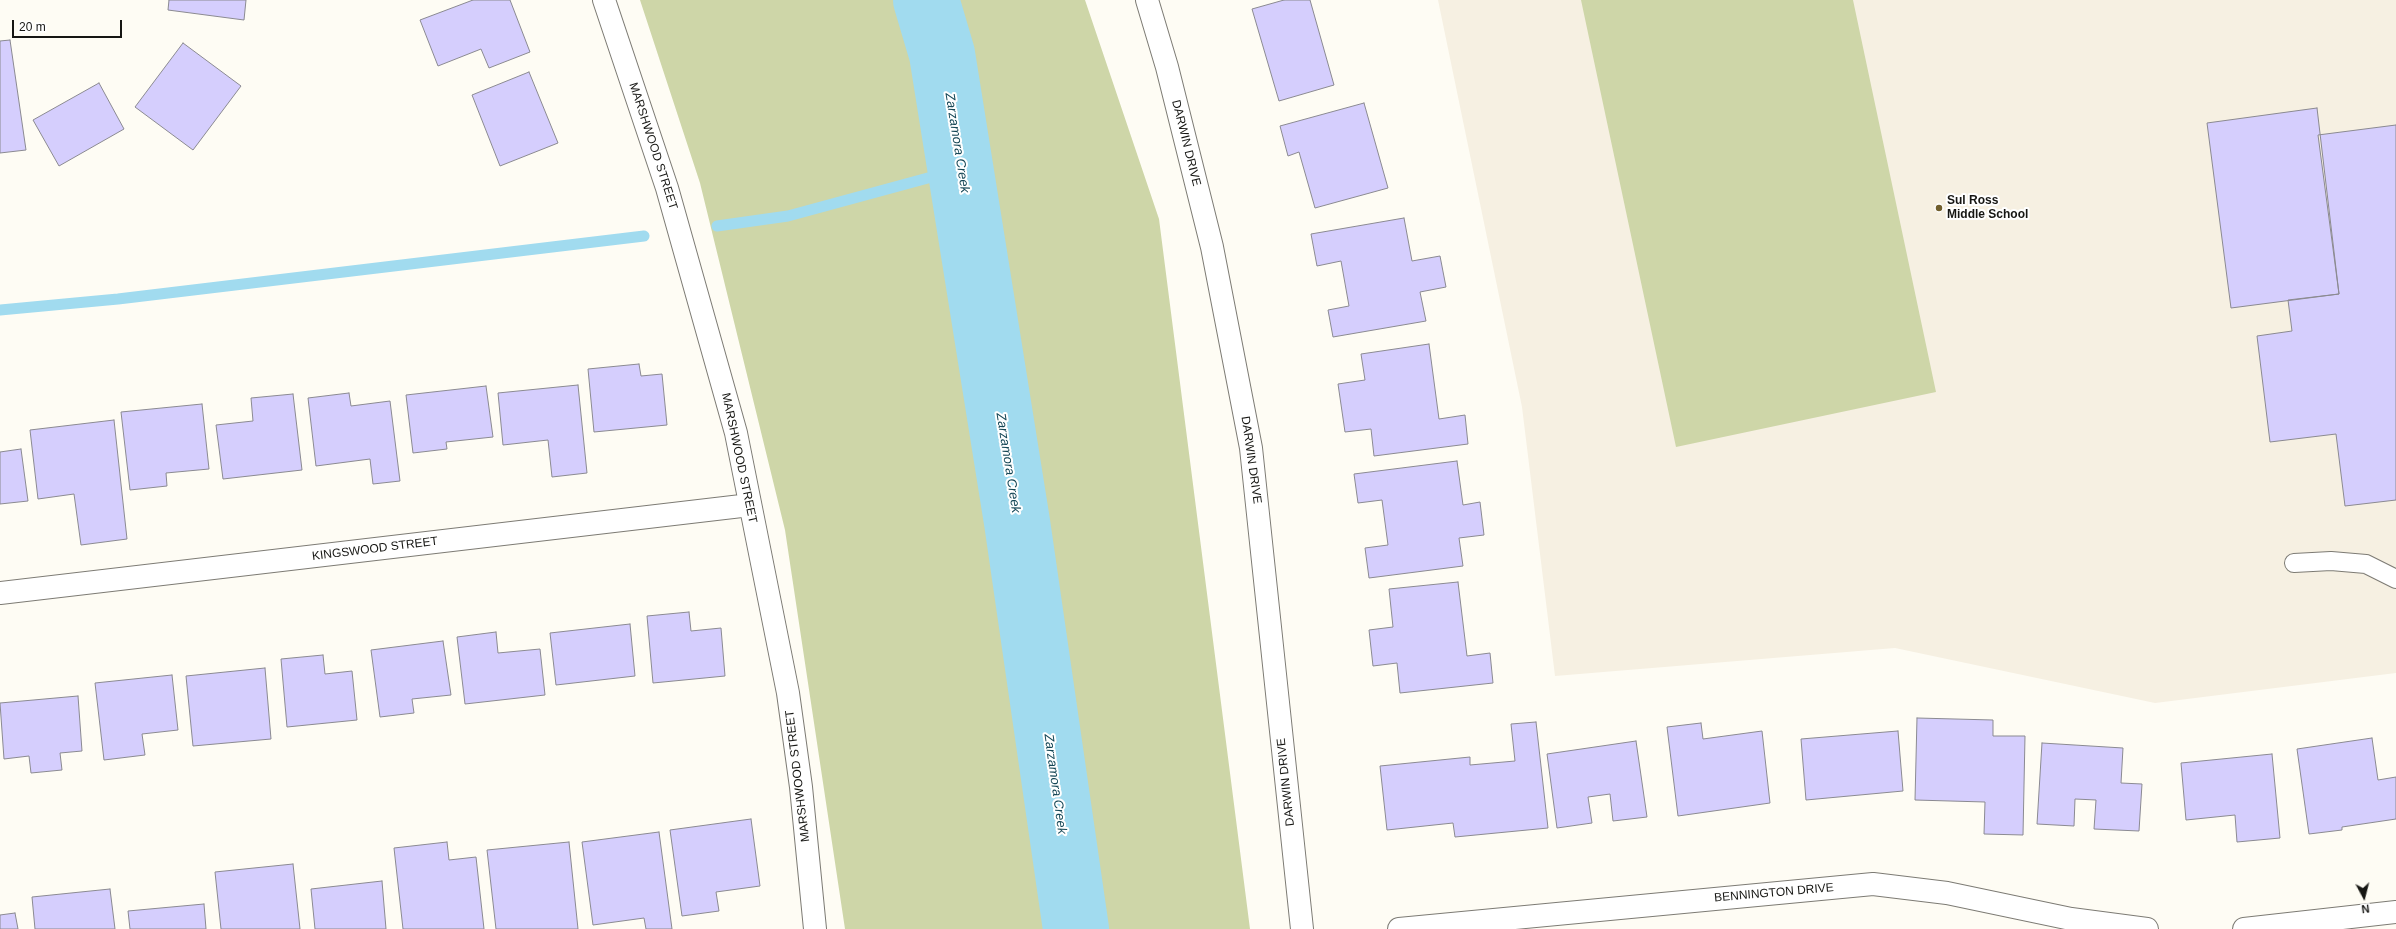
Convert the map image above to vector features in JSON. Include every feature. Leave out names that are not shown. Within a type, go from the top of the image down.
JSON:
[{"type":"street","name":"MARSHWOOD STREET","points":[[604,0],[667,188],[736,433],[788,693],[801,787],[815,929]]},
{"type":"street","name":"DARWIN DRIVE","points":[[1147,0],[1167,67],[1212,247],[1251,448],[1302,929]]},
{"type":"street","name":"KINGSWOOD STREET","points":[[0,593],[750,505]]},
{"type":"street","name":"BENNINGTON DRIVE","points":[[1399,929],[1873,884],[1947,894],[2071,919],[2147,929]]},
{"type":"street","points":[[2244,929],[2396,912]]},
{"type":"lane","points":[[2294,563],[2332,561],[2366,564],[2396,579]]},
{"type":"shaded area","name":"Sul Ross Middle School","points":[[1438,0],[2396,0],[2396,673],[2155,703],[1895,648],[1555,676],[1522,407]]},
{"type":"green space","points":[[640,0],[1085,0],[1159,219],[1250,929],[845,929],[785,530],[700,183]]},
{"type":"green space","points":[[1581,0],[1853,0],[1936,392],[1676,447]]},
{"type":"building","points":[[169,0],[246,0],[244,20],[168,10]]},
{"type":"building","points":[[473,0],[510,0],[530,52],[489,68],[481,49],[438,66],[420,20]]},
{"type":"building","points":[[1284,0],[1310,0],[1334,85],[1279,101],[1252,9]]},
{"type":"building","points":[[10,40],[26,150],[0,153],[0,41]]},
{"type":"building","points":[[183,43],[241,86],[193,150],[135,107]]},
{"type":"building","points":[[529,72],[558,143],[500,166],[472,95]]},
{"type":"building","points":[[99,83],[124,129],[59,166],[33,120]]},
{"type":"building","points":[[1364,103],[1388,188],[1315,208],[1299,152],[1288,156],[1280,126]]},
{"type":"building","points":[[2317,108],[2339,294],[2231,308],[2207,123]]},
{"type":"building","points":[[2396,125],[2396,500],[2345,506],[2336,434],[2270,442],[2257,336],[2292,331],[2288,300],[2339,294],[2318,135]]},
{"type":"building","points":[[1404,218],[1412,261],[1440,256],[1446,287],[1420,292],[1426,321],[1333,337],[1328,310],[1349,306],[1341,261],[1317,266],[1311,234]]},
{"type":"building","points":[[1429,344],[1439,419],[1465,415],[1468,444],[1374,456],[1371,429],[1345,432],[1338,384],[1365,380],[1361,354]]},
{"type":"building","points":[[639,364],[641,376],[662,374],[667,425],[594,432],[588,369]]},
{"type":"building","points":[[578,385],[587,473],[552,477],[548,440],[503,445],[498,393]]},
{"type":"building","points":[[486,386],[493,437],[446,442],[447,449],[413,453],[406,395]]},
{"type":"building","points":[[349,393],[351,406],[390,401],[400,481],[373,484],[370,459],[316,466],[308,398]]},
{"type":"building","points":[[293,394],[302,470],[223,479],[216,425],[253,421],[251,398]]},
{"type":"building","points":[[202,404],[209,469],[166,473],[167,486],[130,490],[121,412]]},
{"type":"building","points":[[114,420],[127,539],[81,545],[74,494],[38,499],[30,430]]},
{"type":"building","points":[[21,449],[28,501],[0,504],[0,452]]},
{"type":"building","points":[[1457,461],[1463,505],[1480,502],[1484,535],[1459,538],[1463,566],[1369,578],[1365,548],[1388,545],[1382,500],[1358,503],[1354,474]]},
{"type":"building","points":[[1458,582],[1467,656],[1490,653],[1493,683],[1400,693],[1397,663],[1373,666],[1369,630],[1393,627],[1389,589]]},
{"type":"building","points":[[689,612],[691,631],[721,628],[725,676],[653,683],[647,616]]},
{"type":"building","points":[[630,624],[635,676],[556,685],[550,633]]},
{"type":"building","points":[[496,632],[498,653],[540,649],[545,695],[465,704],[457,637]]},
{"type":"building","points":[[443,641],[451,695],[412,699],[414,713],[380,717],[371,650]]},
{"type":"building","points":[[323,655],[325,674],[352,671],[357,720],[287,727],[281,659]]},
{"type":"building","points":[[265,668],[271,739],[193,746],[186,676]]},
{"type":"building","points":[[172,675],[178,730],[142,734],[145,755],[104,760],[95,683]]},
{"type":"building","points":[[78,696],[82,751],[60,753],[62,770],[31,773],[29,756],[4,759],[0,703]]},
{"type":"building","points":[[1917,718],[1993,720],[1993,736],[2025,736],[2023,835],[1984,834],[1985,802],[1915,800]]},
{"type":"building","points":[[1536,722],[1548,828],[1455,837],[1453,823],[1387,830],[1380,766],[1470,757],[1470,765],[1515,761],[1511,724]]},
{"type":"building","points":[[1701,723],[1703,739],[1762,731],[1770,803],[1678,816],[1667,727]]},
{"type":"building","points":[[1898,731],[1903,791],[1806,800],[1801,739]]},
{"type":"building","points":[[2372,738],[2378,780],[2396,777],[2396,819],[2342,827],[2342,830],[2309,834],[2297,749]]},
{"type":"building","points":[[1636,741],[1647,817],[1613,821],[1610,794],[1588,797],[1592,823],[1557,828],[1547,754]]},
{"type":"building","points":[[2042,743],[2123,748],[2121,783],[2142,784],[2139,831],[2094,829],[2096,800],[2075,799],[2074,826],[2037,824]]},
{"type":"building","points":[[2272,754],[2280,838],[2237,842],[2235,815],[2186,820],[2181,763]]},
{"type":"building","points":[[751,819],[760,886],[716,892],[719,911],[682,916],[670,830]]},
{"type":"building","points":[[659,832],[672,929],[646,929],[644,918],[593,925],[582,842]]},
{"type":"building","points":[[447,842],[449,860],[476,857],[484,929],[403,929],[394,848]]},
{"type":"building","points":[[569,842],[578,929],[496,929],[487,850]]},
{"type":"building","points":[[293,864],[300,929],[221,929],[215,872]]},
{"type":"building","points":[[382,881],[386,929],[315,929],[311,889]]},
{"type":"building","points":[[110,889],[115,929],[35,929],[32,897]]},
{"type":"building","points":[[204,904],[206,929],[130,929],[128,911]]},
{"type":"building","points":[[15,913],[18,929],[0,929],[0,915]]},
{"type":"waterway","name":"Zarzamora Creek","points":[[926,0],[942,54],[1017,522],[1076,929]]},
{"type":"waterway","points":[[717,226],[788,216],[961,169]]},
{"type":"waterway","points":[[0,310],[118,299],[644,236]]},
{"type":"place","name":"Sul Ross Middle School","points":[[1939,208]]}]
